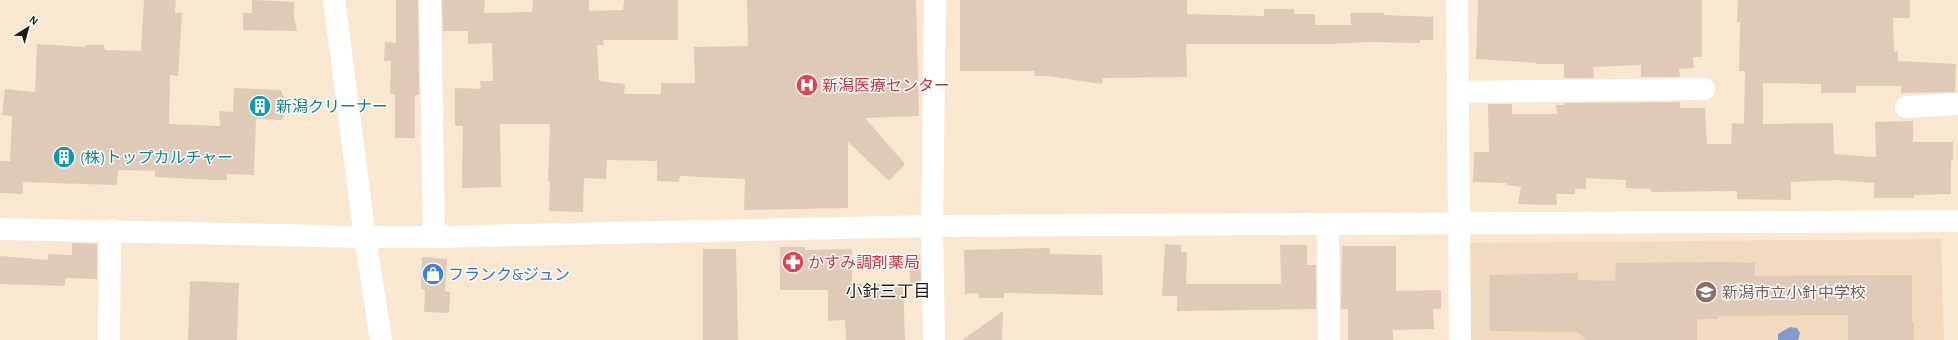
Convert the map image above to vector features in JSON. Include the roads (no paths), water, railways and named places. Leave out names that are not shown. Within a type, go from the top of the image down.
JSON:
[{"type":"street","points":[[334,0],[365,237],[381,340]]},
{"type":"street","points":[[430,0],[434,237]]},
{"type":"street","points":[[934,340],[932,226],[935,0]]},
{"type":"street","points":[[1457,0],[1460,340]]},
{"type":"street","points":[[1458,92],[1704,89]]},
{"type":"street","points":[[1906,107],[1958,104]]},
{"type":"street","points":[[0,229],[110,230],[365,237],[434,237],[932,226],[1958,221]]},
{"type":"street","points":[[1328,224],[1329,340]]},
{"type":"street","points":[[109,340],[110,230]]},
{"type":"water","points":[[1790,327],[1797,328],[1800,333],[1798,340],[1778,340],[1778,334]]},
{"type":"place","name":"新潟医療センター","points":[[807,85]]},
{"type":"place","name":"新潟クリーナー","points":[[260,106]]},
{"type":"place","name":"(株)トップカルチャー","points":[[64,157]]},
{"type":"place","name":"かすみ調剤薬局","points":[[793,262]]},
{"type":"place","name":"フランク&ジュン","points":[[433,274]]},
{"type":"place","name":"新潟市立小針中学校","points":[[1706,292]]},
{"type":"district","name":"小針三丁目","points":[[888,291]]}]
